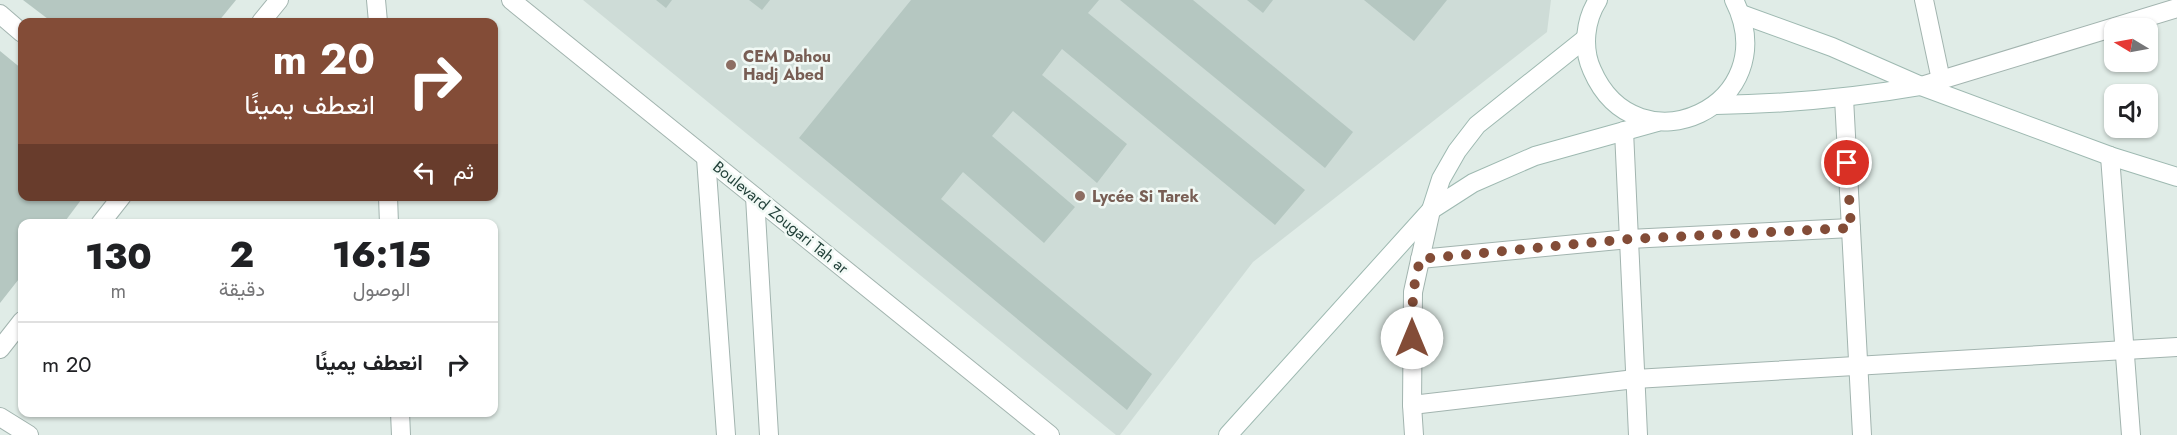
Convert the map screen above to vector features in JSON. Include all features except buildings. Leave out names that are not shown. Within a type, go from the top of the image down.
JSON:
[{"type":"street","points":[[264,18],[279,0]]},
{"type":"street","points":[[376,0],[378,18]]},
{"type":"street","name":"Boulevard Zougari Tah ar","points":[[511,0],[1050,435]]},
{"type":"street","points":[[1598,0],[1588,22],[1586,38],[1588,62],[1598,84],[1614,102],[1634,116],[1657,122]]},
{"type":"street","points":[[1924,0],[1941,80]]},
{"type":"street","points":[[1738,7],[1921,86],[2110,156],[2177,177]]},
{"type":"street","points":[[1228,435],[1431,210],[1473,183],[1535,156],[1657,122],[1678,121],[1698,116],[1716,105],[1733,86],[1743,64],[1746,39],[1738,7]]},
{"type":"street","points":[[1716,105],[1780,104],[1844,98],[1921,86],[2177,8]]},
{"type":"street","points":[[0,14],[18,30]]},
{"type":"street","points":[[1414,435],[1413,292],[1431,210],[1441,179],[1457,150],[1477,125],[1586,38]]},
{"type":"street","points":[[1844,98],[1862,435]]},
{"type":"street","points":[[1624,131],[1638,435]]},
{"type":"street","points":[[2110,156],[2131,435]]},
{"type":"street","points":[[706,158],[726,435]]},
{"type":"street","points":[[755,197],[769,435]]},
{"type":"street","points":[[104,219],[118,201]]},
{"type":"street","points":[[388,201],[389,219]]},
{"type":"street","points":[[1420,259],[1629,239],[1851,228]]},
{"type":"street","points":[[0,349],[18,326]]},
{"type":"street","points":[[1412,405],[1635,379],[2177,347]]},
{"type":"street","points":[[0,417],[29,435]]},
{"type":"street","points":[[400,417],[401,435]]},
{"type":"shaded area","name":"Lycée Si Tarek","points":[[583,0],[1551,0],[1547,32],[1253,262],[1120,435],[1116,435]]},
{"type":"place","name":"CEM Dahou Hadj Abed","points":[[731,65]]},
{"type":"place","name":"Lycée Si Tarek","points":[[1080,196]]},
{"type":"route","points":[[1412,338],[1413,292],[1420,259],[1629,239],[1851,228],[1847,163]]}]
